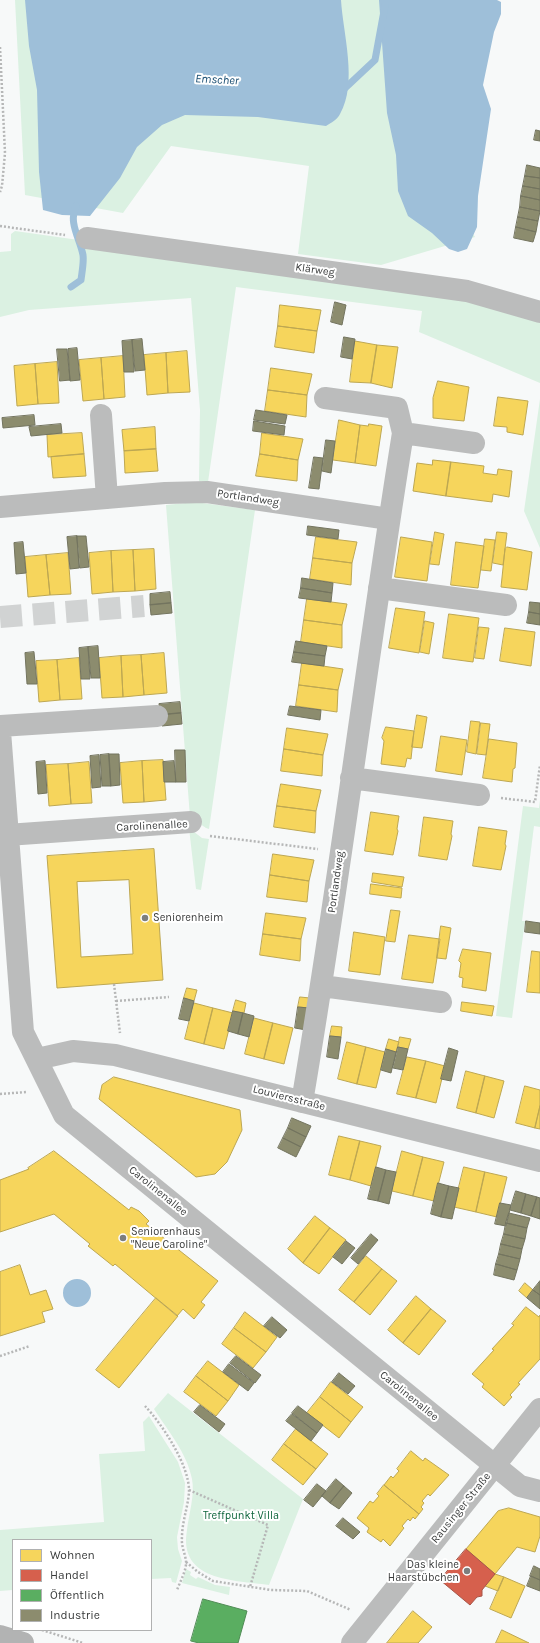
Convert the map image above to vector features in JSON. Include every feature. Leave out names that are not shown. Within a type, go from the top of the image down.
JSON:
[{"type":"main road","points":[[0,1636],[23,1643]]},
{"type":"street","name":"Klärweg","points":[[78,237],[467,291],[540,312]]},
{"type":"street","name":"Portlandweg","points":[[302,1102],[322,986],[340,851],[403,433],[397,408],[325,398]]},
{"type":"street","points":[[101,415],[107,498]]},
{"type":"street","points":[[403,433],[474,443]]},
{"type":"street","name":"Portlandweg","points":[[0,507],[165,493],[207,492],[389,519]]},
{"type":"street","points":[[379,588],[506,605]]},
{"type":"street","points":[[0,726],[157,716]]},
{"type":"street","name":"Carolinenallee","points":[[0,731],[23,1032],[64,1115],[520,1486],[540,1491]]},
{"type":"street","points":[[351,778],[479,796]]},
{"type":"street","name":"Carolinenallee","points":[[7,835],[191,822]]},
{"type":"street","points":[[322,986],[441,1002]]},
{"type":"street","name":"Louviersstraße","points":[[37,1059],[73,1051],[115,1055],[540,1161]]},
{"type":"street","name":"Rausinger Straße","points":[[352,1643],[540,1409]]},
{"type":"path","points":[[0,47],[5,153],[2,186],[0,192]]},
{"type":"path","points":[[0,226],[78,237]]},
{"type":"path","points":[[479,796],[535,802],[540,764]]},
{"type":"path","name":"Carolinenallee","points":[[191,822],[206,836],[340,851]]},
{"type":"path","points":[[114,984],[120,1035],[115,1055]]},
{"type":"path","points":[[116,1001],[169,997]]},
{"type":"path","points":[[0,1356],[30,1346]]},
{"type":"path","points":[[146,1406],[182,1460],[187,1476],[189,1490],[182,1536],[182,1549],[186,1562],[198,1572],[213,1581],[271,1590],[306,1591],[371,1619]]},
{"type":"path","points":[[189,1490],[268,1525],[250,1587]]},
{"type":"path","points":[[177,1590],[186,1562]]},
{"type":"path","points":[[44,1631],[83,1643]]},
{"type":"green space","points":[[15,0],[404,0],[395,113],[475,237],[381,265],[298,254],[309,166],[171,146],[123,213],[25,195]]},
{"type":"green space","points":[[15,231],[455,293],[540,317],[540,383],[419,332],[422,311],[236,287],[208,482],[199,481],[200,410],[191,298],[29,310],[0,317],[0,252],[11,251],[11,234]]},
{"type":"green space","points":[[540,399],[540,548],[524,511]]},
{"type":"green space","points":[[195,502],[255,510],[209,829],[190,817],[166,505]]},
{"type":"green space","points":[[540,800],[540,827],[534,826],[522,921],[525,921],[512,1018],[496,1016],[523,806],[539,808]]},
{"type":"green space","points":[[189,828],[202,838],[209,839],[201,890],[196,889]]},
{"type":"green space","name":"Treffpunkt Villa","points":[[168,1393],[303,1499],[269,1585],[225,1579],[211,1575],[199,1568],[191,1559],[186,1547],[193,1485],[190,1469],[171,1434],[154,1409]]},
{"type":"green space","points":[[149,1416],[178,1462],[185,1483],[184,1502],[177,1537],[178,1549],[182,1561],[176,1583],[172,1582],[171,1578],[152,1579],[152,1539],[12,1539],[12,1590],[0,1591],[0,1530],[104,1522],[99,1454],[145,1451],[143,1422]]},
{"type":"green space","points":[[186,1569],[191,1572],[190,1575],[196,1579],[198,1577],[215,1585],[230,1587],[229,1595],[182,1583]]},
{"type":"water","points":[[25,0],[341,0],[349,73],[345,102],[338,118],[326,126],[258,117],[185,115],[162,125],[137,147],[120,178],[90,216],[62,215],[43,210],[39,172],[37,90],[29,46]]},
{"type":"water","points":[[379,0],[497,0],[501,2],[501,14],[494,32],[483,85],[491,109],[478,196],[477,227],[467,249],[458,252],[449,249],[432,233],[408,216],[398,191],[396,155],[387,113]]},
{"type":"water","points":[[77,1279],[87,1283],[91,1293],[87,1303],[77,1307],[67,1303],[63,1293],[67,1283]]},
{"type":"building: Wohnen","points":[[280,305],[321,310],[317,331],[278,326]]},
{"type":"building: Wohnen","points":[[278,326],[317,331],[314,353],[275,347]]},
{"type":"building: Wohnen","points":[[355,341],[377,345],[371,383],[350,382]]},
{"type":"building: Wohnen","points":[[377,345],[398,347],[392,388],[371,383]]},
{"type":"building: Wohnen","points":[[187,351],[190,392],[168,393],[166,353]]},
{"type":"building: Wohnen","points":[[166,353],[168,393],[147,395],[144,355]]},
{"type":"building: Wohnen","points":[[123,356],[125,397],[104,399],[101,358]]},
{"type":"building: Wohnen","points":[[101,358],[104,399],[83,401],[79,360]]},
{"type":"building: Wohnen","points":[[57,362],[59,403],[38,404],[35,364]]},
{"type":"building: Wohnen","points":[[35,364],[38,404],[17,406],[14,366]]},
{"type":"building: Wohnen","points":[[271,368],[312,374],[307,395],[268,390]]},
{"type":"building: Wohnen","points":[[438,381],[469,387],[464,421],[433,418],[433,398]]},
{"type":"building: Wohnen","points":[[268,390],[307,395],[306,417],[265,411]]},
{"type":"building: Wohnen","points":[[498,397],[528,401],[523,435],[507,432],[507,427],[494,426]]},
{"type":"building: Wohnen","points":[[339,420],[360,425],[355,463],[333,460]]},
{"type":"building: Wohnen","points":[[369,424],[382,426],[376,466],[355,463],[360,425],[368,426]]},
{"type":"building: Wohnen","points":[[155,427],[156,449],[124,451],[122,430]]},
{"type":"building: Wohnen","points":[[82,433],[84,454],[48,457],[47,435]]},
{"type":"building: Wohnen","points":[[262,433],[303,439],[298,460],[260,454]]},
{"type":"building: Wohnen","points":[[156,449],[158,471],[125,473],[124,451]]},
{"type":"building: Wohnen","points":[[84,454],[86,476],[53,478],[51,457]]},
{"type":"building: Wohnen","points":[[260,454],[298,460],[297,481],[256,476]]},
{"type":"building: Wohnen","points":[[433,460],[451,462],[446,496],[413,491],[417,463],[432,465]]},
{"type":"building: Wohnen","points":[[451,462],[484,466],[483,473],[497,475],[498,469],[512,471],[509,497],[493,494],[492,502],[446,496]]},
{"type":"building: Wohnen","points":[[435,532],[444,534],[439,565],[430,564]]},
{"type":"building: Wohnen","points":[[497,532],[507,533],[503,565],[493,563]]},
{"type":"building: Wohnen","points":[[316,537],[357,542],[352,563],[313,558]]},
{"type":"building: Wohnen","points":[[401,537],[432,542],[427,581],[395,577]]},
{"type":"building: Wohnen","points":[[485,539],[495,540],[491,571],[481,570]]},
{"type":"building: Wohnen","points":[[456,542],[484,546],[478,588],[451,585]]},
{"type":"building: Wohnen","points":[[507,547],[532,552],[527,590],[501,587],[505,549]]},
{"type":"building: Wohnen","points":[[154,549],[156,589],[135,591],[133,550]]},
{"type":"building: Wohnen","points":[[133,550],[135,591],[113,592],[111,551]]},
{"type":"building: Wohnen","points":[[111,551],[113,592],[92,594],[89,553]]},
{"type":"building: Wohnen","points":[[68,553],[71,594],[50,595],[46,555]]},
{"type":"building: Wohnen","points":[[46,555],[50,595],[28,597],[25,557]]},
{"type":"building: Wohnen","points":[[313,558],[352,563],[351,585],[310,579]]},
{"type":"building: Wohnen","points":[[307,599],[347,604],[342,625],[304,620]]},
{"type":"building: Wohnen","points":[[396,608],[425,612],[419,653],[389,648]]},
{"type":"building: Wohnen","points":[[449,614],[479,618],[473,662],[443,658]]},
{"type":"building: Wohnen","points":[[304,620],[342,625],[342,648],[301,642]]},
{"type":"building: Wohnen","points":[[425,621],[434,623],[429,654],[420,652]]},
{"type":"building: Wohnen","points":[[479,627],[489,628],[484,659],[475,658]]},
{"type":"building: Wohnen","points":[[505,628],[535,632],[531,666],[500,661]]},
{"type":"building: Wohnen","points":[[164,653],[167,693],[144,695],[141,655]]},
{"type":"building: Wohnen","points":[[141,655],[144,695],[123,697],[121,656]]},
{"type":"building: Wohnen","points":[[121,656],[123,697],[102,698],[99,658]]},
{"type":"building: Wohnen","points":[[79,658],[82,699],[60,700],[57,660]]},
{"type":"building: Wohnen","points":[[57,660],[60,700],[39,702],[36,661]]},
{"type":"building: Wohnen","points":[[302,663],[343,669],[338,690],[299,685]]},
{"type":"building: Wohnen","points":[[299,685],[338,690],[337,712],[296,706]]},
{"type":"building: Wohnen","points":[[417,715],[427,717],[422,748],[412,747]]},
{"type":"building: Wohnen","points":[[471,721],[480,722],[476,754],[467,752]]},
{"type":"building: Wohnen","points":[[481,723],[490,724],[486,755],[477,754]]},
{"type":"building: Wohnen","points":[[386,727],[414,731],[411,759],[407,758],[405,767],[381,764],[384,741],[382,738]]},
{"type":"building: Wohnen","points":[[287,728],[328,734],[323,755],[284,749]]},
{"type":"building: Wohnen","points":[[441,736],[467,740],[462,775],[436,771]]},
{"type":"building: Wohnen","points":[[489,739],[517,743],[512,782],[483,778]]},
{"type":"building: Wohnen","points":[[284,749],[323,755],[322,776],[281,771]]},
{"type":"building: Wohnen","points":[[163,760],[166,800],[144,802],[142,761]]},
{"type":"building: Wohnen","points":[[142,761],[144,802],[123,803],[120,763]]},
{"type":"building: Wohnen","points":[[89,762],[92,803],[71,804],[68,764]]},
{"type":"building: Wohnen","points":[[68,764],[71,804],[49,806],[46,765]]},
{"type":"building: Wohnen","points":[[281,784],[321,790],[316,811],[277,806]]},
{"type":"building: Wohnen","points":[[277,806],[316,811],[315,833],[274,827]]},
{"type":"building: Wohnen","points":[[371,812],[399,816],[398,831],[393,855],[365,851]]},
{"type":"building: Wohnen","points":[[424,817],[453,821],[452,836],[447,860],[419,856]]},
{"type":"building: Wohnen","points":[[479,827],[507,831],[506,846],[501,870],[473,866]]},
{"type":"building: Wohnen","name":"Seniorenheim","points":[[154,849],[163,980],[57,988],[47,856]],"holes":[[[129,880],[133,954],[81,957],[77,882]]]},
{"type":"building: Wohnen","points":[[273,854],[314,860],[309,881],[270,875]]},
{"type":"building: Wohnen","points":[[373,873],[404,877],[402,887],[372,882]]},
{"type":"building: Wohnen","points":[[270,875],[309,881],[307,902],[267,897]]},
{"type":"building: Wohnen","points":[[371,884],[402,888],[401,898],[370,894]]},
{"type":"building: Wohnen","points":[[391,910],[400,911],[395,942],[386,941]]},
{"type":"building: Wohnen","points":[[266,913],[306,918],[301,939],[263,934]]},
{"type":"building: Wohnen","points":[[441,926],[451,928],[446,959],[437,958]]},
{"type":"building: Wohnen","points":[[354,932],[385,937],[380,975],[349,971]]},
{"type":"building: Wohnen","points":[[263,934],[301,939],[300,961],[260,955]]},
{"type":"building: Wohnen","points":[[409,935],[440,939],[433,983],[402,979]]},
{"type":"building: Wohnen","points":[[463,949],[491,953],[486,991],[462,987],[463,978],[459,977],[461,963],[459,961]]},
{"type":"building: Wohnen","points":[[532,951],[540,952],[540,993],[527,992]]},
{"type":"building: Wohnen","points":[[187,988],[197,990],[194,1001],[184,998]]},
{"type":"building: Wohnen","points":[[300,997],[310,998],[309,1008],[298,1007]]},
{"type":"building: Wohnen","points":[[236,1000],[246,1003],[244,1013],[233,1011]]},
{"type":"building: Wohnen","points":[[462,1002],[494,1006],[492,1016],[461,1011]]},
{"type":"building: Wohnen","points":[[194,1003],[213,1008],[204,1044],[185,1039]]},
{"type":"building: Wohnen","points":[[213,1008],[233,1013],[224,1049],[204,1044]]},
{"type":"building: Wohnen","points":[[254,1018],[273,1023],[264,1059],[245,1054]]},
{"type":"building: Wohnen","points":[[273,1023],[293,1028],[284,1064],[264,1059]]},
{"type":"building: Wohnen","points":[[332,1026],[342,1027],[341,1037],[330,1036]]},
{"type":"building: Wohnen","points":[[400,1037],[411,1039],[408,1049],[398,1047]]},
{"type":"building: Wohnen","points":[[389,1039],[399,1042],[396,1052],[386,1049]]},
{"type":"building: Wohnen","points":[[347,1042],[366,1047],[357,1084],[338,1079]]},
{"type":"building: Wohnen","points":[[366,1047],[385,1052],[376,1088],[357,1084]]},
{"type":"building: Wohnen","points":[[407,1057],[426,1061],[416,1098],[397,1094]]},
{"type":"building: Wohnen","points":[[426,1061],[445,1066],[436,1103],[416,1098]]},
{"type":"building: Wohnen","points":[[466,1071],[485,1076],[476,1113],[457,1108]]},
{"type":"building: Wohnen","points":[[485,1076],[504,1081],[494,1118],[476,1113]]},
{"type":"building: Wohnen","points":[[114,1077],[240,1110],[242,1130],[227,1162],[215,1174],[196,1177],[99,1099],[102,1085]]},
{"type":"building: Wohnen","points":[[525,1086],[540,1090],[540,1106],[535,1128],[516,1123]]},
{"type":"building: Wohnen","points":[[540,1106],[540,1129],[535,1128]]},
{"type":"building: Wohnen","points":[[339,1136],[360,1141],[350,1180],[329,1175]]},
{"type":"building: Wohnen","points":[[360,1141],[381,1146],[371,1186],[350,1180]]},
{"type":"building: Wohnen","name":"Seniorenhaus \"Neue Caroline\"","points":[[54,1151],[129,1210],[131,1207],[139,1211],[149,1221],[146,1224],[218,1281],[201,1302],[205,1305],[194,1319],[183,1309],[177,1316],[115,1264],[113,1266],[88,1246],[90,1244],[54,1214],[0,1232],[0,1180],[29,1169],[28,1168]]},
{"type":"building: Wohnen","points":[[402,1151],[423,1157],[413,1196],[392,1191]]},
{"type":"building: Wohnen","points":[[423,1157],[444,1162],[434,1201],[413,1196]]},
{"type":"building: Wohnen","points":[[464,1167],[485,1172],[476,1212],[454,1207]]},
{"type":"building: Wohnen","points":[[485,1172],[507,1177],[497,1217],[476,1212]]},
{"type":"building: Wohnen","points":[[315,1216],[330,1228],[303,1263],[288,1249]]},
{"type":"building: Wohnen","points":[[330,1228],[346,1240],[319,1274],[303,1263]]},
{"type":"building: Wohnen","points":[[366,1256],[382,1269],[354,1302],[339,1290]]},
{"type":"building: Wohnen","points":[[20,1265],[30,1295],[46,1290],[53,1309],[42,1312],[45,1322],[0,1336],[0,1272]]},
{"type":"building: Wohnen","points":[[382,1269],[397,1281],[370,1315],[354,1302]]},
{"type":"building: Wohnen","points":[[525,1283],[533,1290],[527,1298],[519,1291]]},
{"type":"building: Wohnen","points":[[416,1296],[431,1309],[403,1343],[388,1330]]},
{"type":"building: Wohnen","points":[[156,1298],[178,1316],[119,1388],[96,1370]]},
{"type":"building: Wohnen","points":[[526,1307],[539,1317],[540,1315],[540,1359],[518,1383],[520,1384],[510,1395],[512,1397],[504,1406],[482,1387],[484,1384],[472,1374],[494,1350],[492,1349],[514,1325],[512,1324]]},
{"type":"building: Wohnen","points":[[431,1309],[446,1321],[419,1355],[403,1343]]},
{"type":"building: Wohnen","points":[[245,1312],[277,1337],[266,1352],[234,1328]]},
{"type":"building: Wohnen","points":[[234,1328],[266,1352],[253,1368],[222,1344]]},
{"type":"building: Wohnen","points":[[208,1361],[239,1385],[228,1401],[196,1376]]},
{"type":"building: Wohnen","points":[[196,1376],[228,1401],[216,1416],[184,1392]]},
{"type":"building: Wohnen","points":[[331,1382],[363,1407],[351,1422],[320,1397]]},
{"type":"building: Wohnen","points":[[320,1397],[351,1422],[339,1438],[307,1413]]},
{"type":"building: Wohnen","points":[[296,1429],[328,1454],[316,1469],[284,1444]]},
{"type":"building: Wohnen","points":[[284,1444],[316,1469],[303,1485],[272,1460]]},
{"type":"building: Wohnen","points":[[411,1451],[423,1461],[425,1458],[449,1475],[430,1496],[428,1494],[422,1501],[424,1503],[421,1507],[423,1509],[419,1514],[384,1485],[391,1476],[393,1478],[399,1471],[397,1469]]},
{"type":"building: Wohnen","points":[[384,1485],[419,1514],[415,1519],[413,1517],[410,1521],[408,1519],[402,1526],[404,1528],[390,1546],[383,1539],[381,1542],[367,1532],[369,1528],[357,1518],[370,1501],[373,1503],[379,1496],[377,1494]]},
{"type":"building: Wohnen","points":[[509,1508],[540,1517],[540,1536],[535,1552],[517,1547],[495,1574],[466,1549],[498,1511]]},
{"type":"building: Wohnen","points":[[495,1574],[504,1577],[498,1591],[485,1586]]},
{"type":"building: Wohnen","points":[[504,1577],[525,1586],[511,1618],[490,1609]]},
{"type":"building: Wohnen","points":[[413,1611],[432,1627],[418,1643],[387,1643]]},
{"type":"building: Wohnen","points":[[502,1630],[529,1643],[496,1643]]},
{"type":"building: Handel","points":[[466,1549],[495,1574],[482,1590],[482,1596],[477,1597],[470,1605],[440,1580]]},
{"type":"building: Öffentlich","points":[[203,1599],[247,1611],[238,1643],[199,1643],[191,1641]]},
{"type":"building: Industrie","points":[[536,130],[540,131],[540,141],[534,140]]},
{"type":"building: Industrie","points":[[527,165],[540,168],[540,178],[525,176]]},
{"type":"building: Industrie","points":[[525,176],[540,178],[540,189],[523,186]]},
{"type":"building: Industrie","points":[[523,186],[540,189],[540,200],[521,196]]},
{"type":"building: Industrie","points":[[521,196],[540,200],[540,211],[520,207]]},
{"type":"building: Industrie","points":[[520,207],[540,211],[538,221],[518,217]]},
{"type":"building: Industrie","points":[[518,217],[538,221],[536,232],[516,227]]},
{"type":"building: Industrie","points":[[516,227],[536,232],[533,242],[514,238]]},
{"type":"building: Industrie","points":[[335,302],[346,305],[342,325],[331,322]]},
{"type":"building: Industrie","points":[[344,337],[355,339],[352,359],[341,357]]},
{"type":"building: Industrie","points":[[142,339],[145,370],[135,371],[132,340]]},
{"type":"building: Industrie","points":[[132,340],[134,372],[124,372],[122,341]]},
{"type":"building: Industrie","points":[[77,348],[80,380],[70,381],[68,349]]},
{"type":"building: Industrie","points":[[57,349],[67,349],[70,380],[60,381]]},
{"type":"building: Industrie","points":[[256,410],[287,415],[285,424],[254,420]]},
{"type":"building: Industrie","points":[[34,415],[35,425],[3,428],[2,418]]},
{"type":"building: Industrie","points":[[254,421],[285,426],[284,435],[253,431]]},
{"type":"building: Industrie","points":[[61,424],[62,433],[31,436],[29,427]]},
{"type":"building: Industrie","points":[[326,440],[335,441],[331,473],[322,471]]},
{"type":"building: Industrie","points":[[314,457],[323,458],[319,489],[309,488]]},
{"type":"building: Industrie","points":[[308,526],[339,530],[338,539],[307,535]]},
{"type":"building: Industrie","points":[[77,536],[79,568],[70,569],[67,537]]},
{"type":"building: Industrie","points":[[77,536],[86,536],[89,567],[80,568]]},
{"type":"building: Industrie","points":[[23,542],[26,573],[16,574],[14,543]]},
{"type":"building: Industrie","points":[[302,578],[333,583],[332,593],[301,588]]},
{"type":"building: Industrie","points":[[301,588],[332,593],[331,602],[299,598]]},
{"type":"building: Industrie","points":[[170,592],[171,603],[150,605],[150,594]]},
{"type":"building: Industrie","points":[[530,602],[540,603],[540,614],[529,612]]},
{"type":"building: Industrie","points":[[171,603],[172,613],[151,615],[150,605]]},
{"type":"building: Industrie","points":[[529,612],[540,614],[540,625],[527,623]]},
{"type":"building: Industrie","points":[[296,641],[327,646],[325,656],[294,652]]},
{"type":"building: Industrie","points":[[98,646],[100,678],[91,678],[88,647]]},
{"type":"building: Industrie","points":[[88,647],[90,679],[81,679],[79,648]]},
{"type":"building: Industrie","points":[[34,652],[37,684],[27,684],[25,653]]},
{"type":"building: Industrie","points":[[294,652],[325,656],[324,666],[292,662]]},
{"type":"building: Industrie","points":[[180,702],[181,713],[160,715],[159,704]]},
{"type":"building: Industrie","points":[[290,706],[321,710],[320,720],[288,715]]},
{"type":"building: Industrie","points":[[181,713],[182,724],[162,726],[160,715]]},
{"type":"building: Industrie","points":[[175,750],[185,750],[186,782],[176,782]]},
{"type":"building: Industrie","points":[[109,754],[119,754],[120,785],[111,786]]},
{"type":"building: Industrie","points":[[109,754],[111,786],[102,786],[100,755]]},
{"type":"building: Industrie","points":[[99,755],[101,787],[92,788],[90,756]]},
{"type":"building: Industrie","points":[[45,761],[47,793],[38,794],[36,762]]},
{"type":"building: Industrie","points":[[174,761],[176,782],[164,782],[163,762]]},
{"type":"building: Industrie","points":[[526,921],[540,923],[540,934],[525,932]]},
{"type":"building: Industrie","points":[[184,998],[194,1001],[189,1021],[179,1019]]},
{"type":"building: Industrie","points":[[298,1007],[309,1008],[306,1030],[295,1028]]},
{"type":"building: Industrie","points":[[233,1011],[243,1013],[238,1034],[228,1031]]},
{"type":"building: Industrie","points":[[243,1013],[254,1016],[249,1037],[238,1034]]},
{"type":"building: Industrie","points":[[330,1036],[341,1037],[338,1059],[327,1057]]},
{"type":"building: Industrie","points":[[398,1047],[408,1049],[403,1070],[393,1068]]},
{"type":"building: Industrie","points":[[449,1048],[458,1051],[451,1081],[441,1079]]},
{"type":"building: Industrie","points":[[386,1049],[396,1052],[391,1073],[381,1070]]},
{"type":"building: Industrie","points":[[292,1118],[311,1126],[306,1137],[288,1128]]},
{"type":"building: Industrie","points":[[288,1128],[306,1137],[301,1147],[283,1138]]},
{"type":"building: Industrie","points":[[283,1138],[301,1147],[296,1157],[278,1148]]},
{"type":"building: Industrie","points":[[376,1167],[386,1170],[378,1201],[368,1199]]},
{"type":"building: Industrie","points":[[386,1170],[396,1172],[389,1204],[378,1201]]},
{"type":"building: Industrie","points":[[438,1183],[449,1186],[441,1217],[431,1214]]},
{"type":"building: Industrie","points":[[449,1186],[459,1188],[452,1219],[441,1217]]},
{"type":"building: Industrie","points":[[516,1191],[526,1194],[521,1213],[510,1210]]},
{"type":"building: Industrie","points":[[526,1194],[537,1197],[531,1216],[521,1213]]},
{"type":"building: Industrie","points":[[537,1197],[540,1198],[540,1219],[531,1216]]},
{"type":"building: Industrie","points":[[500,1203],[511,1205],[506,1226],[495,1224]]},
{"type":"building: Industrie","points":[[509,1213],[530,1218],[527,1228],[506,1223]]},
{"type":"building: Industrie","points":[[506,1223],[527,1228],[525,1239],[504,1234]]},
{"type":"building: Industrie","points":[[371,1234],[378,1240],[358,1264],[351,1258]]},
{"type":"building: Industrie","points":[[504,1234],[525,1239],[522,1249],[501,1244]]},
{"type":"building: Industrie","points":[[346,1241],[355,1248],[342,1264],[333,1257]]},
{"type":"building: Industrie","points":[[501,1244],[522,1249],[520,1259],[499,1254]]},
{"type":"building: Industrie","points":[[499,1254],[520,1259],[517,1270],[496,1264]]},
{"type":"building: Industrie","points":[[496,1264],[517,1270],[514,1280],[494,1275]]},
{"type":"building: Industrie","points":[[540,1281],[540,1295],[533,1290]]},
{"type":"building: Industrie","points":[[533,1290],[540,1295],[540,1309],[527,1298]]},
{"type":"building: Industrie","points":[[272,1317],[287,1330],[280,1338],[264,1326]]},
{"type":"building: Industrie","points":[[236,1356],[261,1375],[255,1383],[230,1363]]},
{"type":"building: Industrie","points":[[229,1364],[254,1383],[248,1391],[223,1372]]},
{"type":"building: Industrie","points":[[339,1373],[355,1386],[348,1394],[332,1382]]},
{"type":"building: Industrie","points":[[200,1405],[225,1424],[219,1432],[194,1412]]},
{"type":"building: Industrie","points":[[298,1406],[323,1425],[317,1433],[292,1413]]},
{"type":"building: Industrie","points":[[292,1414],[317,1433],[311,1441],[286,1421]]},
{"type":"building: Industrie","points":[[336,1479],[344,1486],[330,1503],[322,1496]]},
{"type":"building: Industrie","points":[[317,1484],[326,1491],[313,1507],[304,1500]]},
{"type":"building: Industrie","points":[[344,1486],[352,1493],[339,1509],[330,1503]]},
{"type":"building: Industrie","points":[[343,1518],[360,1532],[353,1539],[336,1526]]},
{"type":"building: Industrie","points":[[534,1566],[540,1569],[540,1580],[530,1576]]},
{"type":"building: Industrie","points":[[531,1576],[540,1580],[540,1591],[527,1586]]},
{"type":"waterway","name":"Emscher","points":[[342,91],[375,60],[386,0]]},
{"type":"waterway","name":"Emscher","points":[[71,287],[81,280],[83,264],[82,249],[75,230],[73,218],[76,206]]},
{"type":"tunnel","points":[[0,617],[144,606]]},
{"type":"place","name":"Seniorenheim","points":[[145,918]]},
{"type":"place","name":"Seniorenhaus \"Neue Caroline\"","points":[[123,1238]]},
{"type":"place","name":"Das kleine Haarstübchen","points":[[467,1571]]}]
